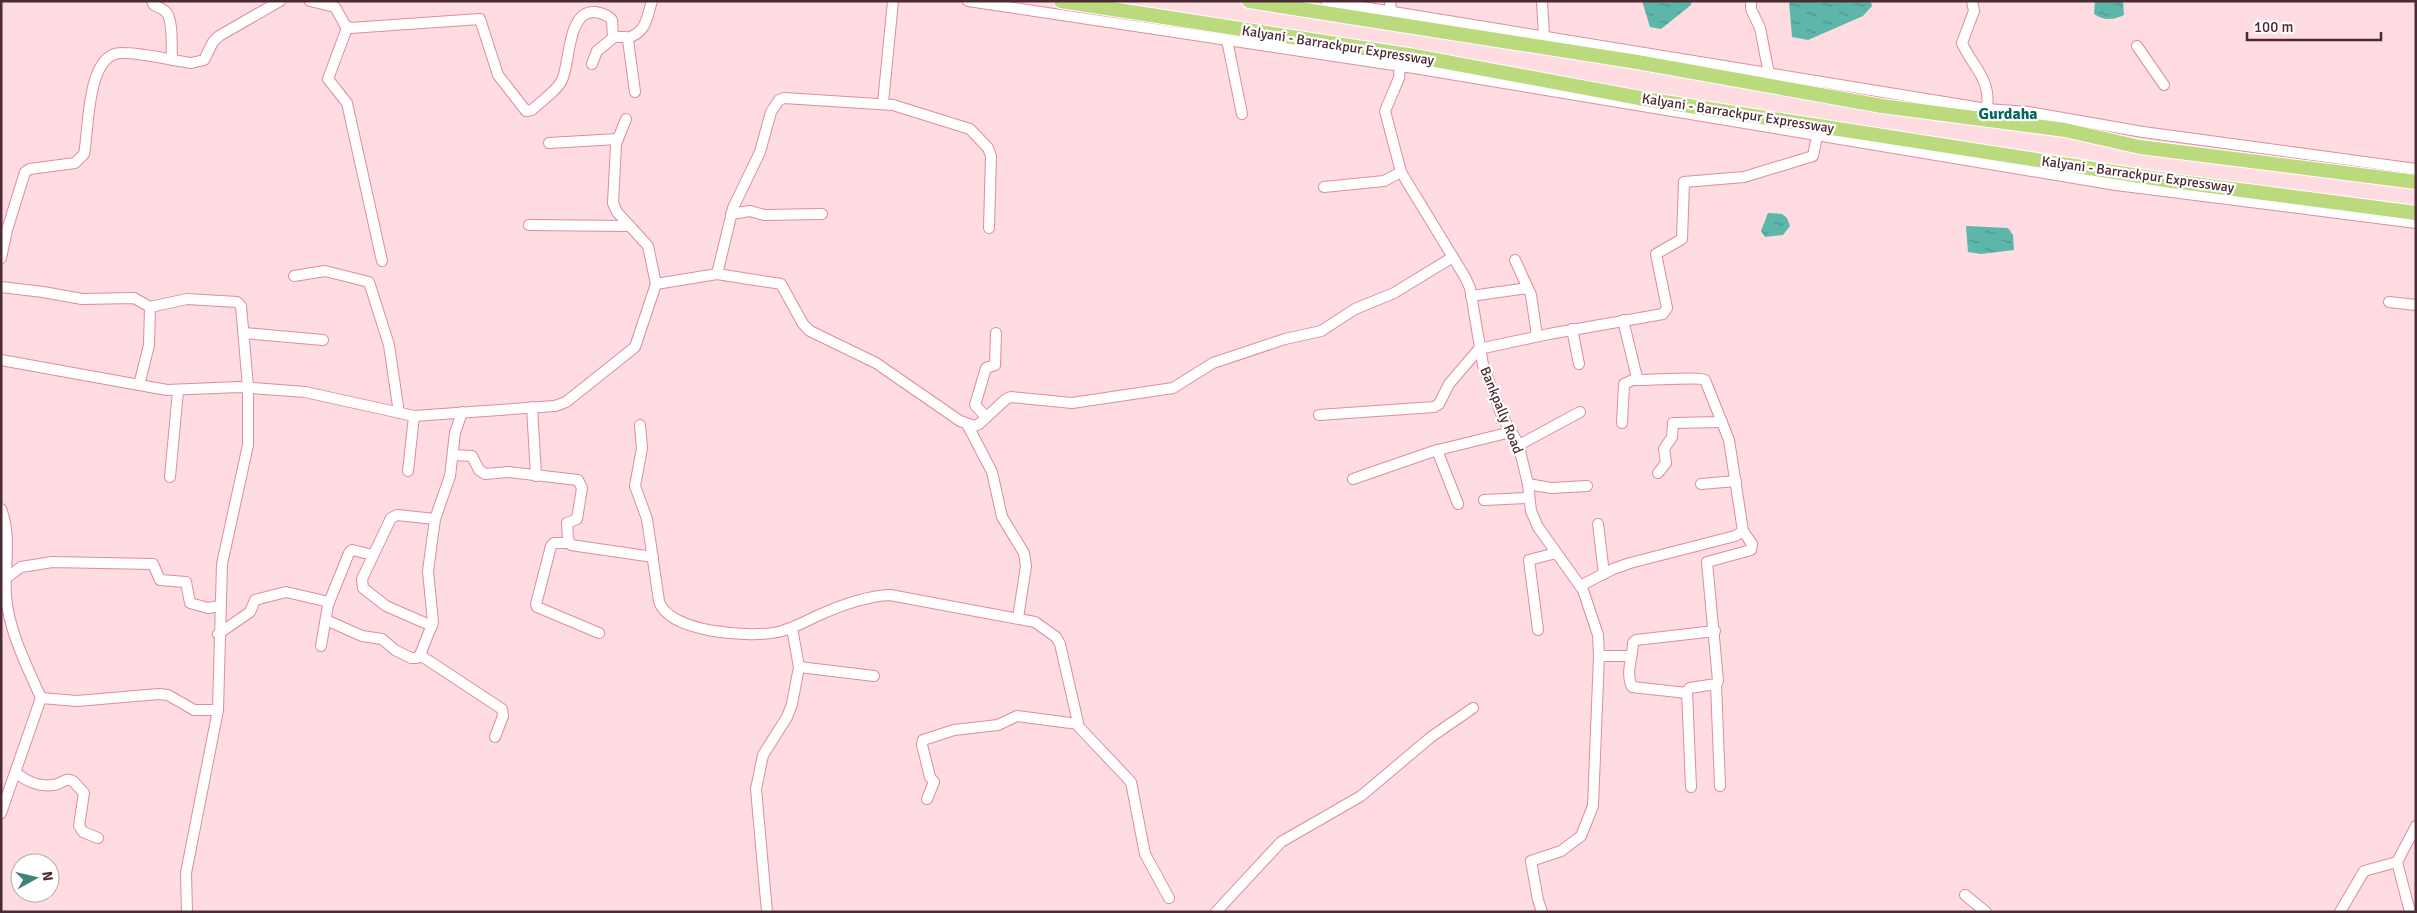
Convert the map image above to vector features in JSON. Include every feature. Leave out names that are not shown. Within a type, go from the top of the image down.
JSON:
[{"type":"highway","name":"Kalyani - Barrackpur Expressway","points":[[1061,1],[1414,56],[1645,100],[2357,210],[2416,213]]},
{"type":"highway","name":"Kalyani - Barrackpur Expressway","points":[[1249,1],[1637,62],[1864,103],[2065,130],[2140,147],[2416,182]]},
{"type":"street","points":[[152,1],[154,5],[167,14],[171,28],[172,60]]},
{"type":"street","points":[[1,258],[7,230],[25,172],[30,169],[75,163],[84,154],[89,105],[94,84],[103,64],[109,57],[123,52],[191,63],[204,60],[218,36],[280,1]]},
{"type":"street","points":[[310,1],[335,8],[347,28]]},
{"type":"street","points":[[589,13],[590,1]]},
{"type":"street","points":[[613,36],[627,38],[638,35],[642,30],[652,1]]},
{"type":"street","points":[[883,103],[893,1]]},
{"type":"street","points":[[968,1],[1400,66],[2116,185],[2357,210],[2416,223]]},
{"type":"street","points":[[1326,1],[1987,109],[2028,112],[2143,132],[2416,169]]},
{"type":"street","points":[[1390,1],[1391,12]]},
{"type":"street","points":[[1542,1],[1544,37]]},
{"type":"street","points":[[1751,1],[1753,12],[1760,28],[1769,74]]},
{"type":"street","points":[[1972,1],[1974,10],[1962,43],[1981,74],[1988,94],[1987,109]]},
{"type":"street","points":[[347,28],[480,19],[498,75],[526,111],[529,111],[562,81],[566,56],[578,21],[589,13],[597,12],[610,17],[613,24],[613,36],[611,42],[597,51],[592,64]]},
{"type":"street","points":[[347,28],[328,79],[347,103],[382,260]]},
{"type":"street","points":[[627,38],[635,92]]},
{"type":"street","points":[[1226,40],[1242,114]]},
{"type":"street","points":[[2137,46],[2164,85]]},
{"type":"street","name":"Bankpally Road","points":[[1400,66],[1399,78],[1386,111],[1401,172],[1465,277],[1471,296],[1479,350],[1490,388],[1519,445],[1528,484],[1528,498],[1534,519],[1580,586],[1597,629],[1600,656],[1593,806],[1581,836],[1561,851],[1530,860],[1542,912]]},
{"type":"street","points":[[717,274],[731,214],[760,152],[771,112],[779,100],[790,97],[883,103],[963,126],[978,135],[988,148],[992,165],[989,228]]},
{"type":"street","points":[[1,360],[178,391],[248,387],[318,394],[414,416],[555,406],[566,402],[630,353],[638,342],[656,284],[648,246],[617,212],[613,203],[618,139],[626,119]]},
{"type":"street","points":[[1319,415],[1437,406],[1449,384],[1479,350],[1536,336],[1663,314],[1666,310],[1656,254],[1682,239],[1684,182],[1744,177],[1813,156],[1817,136]]},
{"type":"street","points":[[549,143],[618,139]]},
{"type":"street","points":[[1324,187],[1384,181],[1401,172]]},
{"type":"street","points":[[731,214],[750,211],[766,215],[822,214]]},
{"type":"street","points":[[530,225],[630,226]]},
{"type":"street","points":[[967,424],[979,424],[1011,397],[1072,404],[1177,386],[1212,364],[1285,339],[1321,331],[1355,309],[1399,290],[1452,257]]},
{"type":"street","points":[[1515,260],[1532,299],[1536,336]]},
{"type":"street","points":[[294,276],[325,271],[369,282],[389,345],[399,413]]},
{"type":"street","points":[[656,284],[717,274],[782,284],[803,324],[810,331],[876,363],[967,424],[992,472],[1002,517],[1024,553],[1026,566],[1018,618]]},
{"type":"street","points":[[1,287],[82,299],[134,298],[150,306],[187,299],[238,302],[241,306],[248,387],[248,445],[224,555],[218,634],[218,710],[186,872],[187,912]]},
{"type":"street","points":[[1471,296],[1528,288]]},
{"type":"street","points":[[2389,302],[2416,305]]},
{"type":"street","points":[[139,385],[149,345],[150,306]]},
{"type":"street","points":[[1623,320],[1637,378],[1635,380]]},
{"type":"street","points":[[1572,329],[1579,364]]},
{"type":"street","points":[[244,333],[323,340]]},
{"type":"street","points":[[986,417],[975,405],[986,370],[996,365],[996,333]]},
{"type":"street","points":[[1622,422],[1624,384],[1635,380],[1702,378],[1708,384],[1728,440],[1748,538],[1752,548],[1750,551],[1707,562],[1715,631],[1718,681],[1716,684],[1720,786]]},
{"type":"street","points":[[170,477],[178,391]]},
{"type":"street","points":[[532,408],[536,476]]},
{"type":"street","points":[[326,620],[362,636],[382,639],[411,658],[417,658],[420,655],[432,626],[434,615],[428,571],[435,519],[450,476],[455,433],[462,412]]},
{"type":"street","points":[[1519,445],[1580,412]]},
{"type":"street","points":[[408,471],[414,416]]},
{"type":"street","points":[[1658,473],[1666,463],[1664,449],[1672,437],[1673,423],[1722,422]]},
{"type":"street","points":[[640,425],[642,448],[635,486],[647,519],[661,606],[685,624],[696,628],[738,634],[773,633],[792,628],[843,607],[874,597],[890,595],[1018,618],[1042,625],[1059,640],[1078,724],[1088,738],[1131,782],[1145,854],[1169,898]]},
{"type":"street","points":[[1353,479],[1437,450],[1511,432]]},
{"type":"street","points":[[1437,450],[1458,504]]},
{"type":"street","points":[[453,456],[472,456],[479,470],[485,474],[508,472],[578,480],[582,484],[577,519],[567,523],[569,543]]},
{"type":"street","points":[[1701,484],[1736,480]]},
{"type":"street","points":[[1528,484],[1551,488],[1587,486]]},
{"type":"street","points":[[1484,500],[1528,498]]},
{"type":"street","points":[[1,508],[6,528],[4,545],[8,605],[18,643],[41,698],[1,813]]},
{"type":"street","points":[[432,626],[386,606],[363,588],[362,579],[393,516],[435,519]]},
{"type":"street","points":[[1598,524],[1604,574]]},
{"type":"street","points":[[1580,586],[1630,563],[1735,536],[1748,538]]},
{"type":"street","points":[[599,633],[537,607],[536,604],[550,546],[554,543],[569,543],[573,546],[653,558]]},
{"type":"street","points":[[321,646],[329,602],[350,551],[373,556]]},
{"type":"street","points":[[1538,630],[1529,560],[1556,553]]},
{"type":"street","points":[[6,578],[22,567],[52,562],[153,564],[160,580],[186,582],[190,603],[208,608],[220,606]]},
{"type":"street","points":[[218,634],[250,612],[255,600],[286,592],[329,602]]},
{"type":"street","points":[[767,912],[756,788],[763,755],[789,713],[799,667],[792,628]]},
{"type":"street","points":[[1687,693],[1632,687],[1630,682],[1633,643],[1636,640],[1715,631]]},
{"type":"street","points":[[420,655],[502,709],[503,716],[495,737]]},
{"type":"street","points":[[1600,656],[1631,656]]},
{"type":"street","points":[[799,667],[874,676]]},
{"type":"street","points":[[1691,786],[1687,693],[1690,688],[1716,684]]},
{"type":"street","points":[[41,698],[77,701],[159,694],[168,695],[194,710],[218,710]]},
{"type":"street","points":[[1216,912],[1281,842],[1361,796],[1431,737],[1473,708]]},
{"type":"street","points":[[927,799],[934,782],[930,777],[922,745],[923,740],[954,730],[998,726],[1017,716],[1078,724]]},
{"type":"street","points":[[16,773],[35,784],[54,785],[66,780],[73,781],[84,793],[79,826],[83,832],[98,838]]},
{"type":"street","points":[[2410,912],[2396,862],[2416,826]]},
{"type":"street","points":[[2340,912],[2364,871],[2396,862]]},
{"type":"street","points":[[1965,895],[1986,912]]},
{"type":"water","points":[[1642,1],[1692,1],[1691,5],[1661,29],[1650,27]]},
{"type":"water","points":[[1789,1],[1871,1],[1872,6],[1863,16],[1808,40],[1792,37]]},
{"type":"water","points":[[2095,1],[2123,1],[2124,15],[2109,19],[2101,18],[2094,14]]},
{"type":"water","points":[[1768,213],[1782,214],[1787,218],[1790,226],[1783,235],[1765,237],[1761,231]]},
{"type":"water","points":[[1966,226],[2008,228],[2013,235],[2014,250],[1981,254],[1968,252]]},
{"type":"district","name":"Gurdaha","points":[[2008,113]]}]
